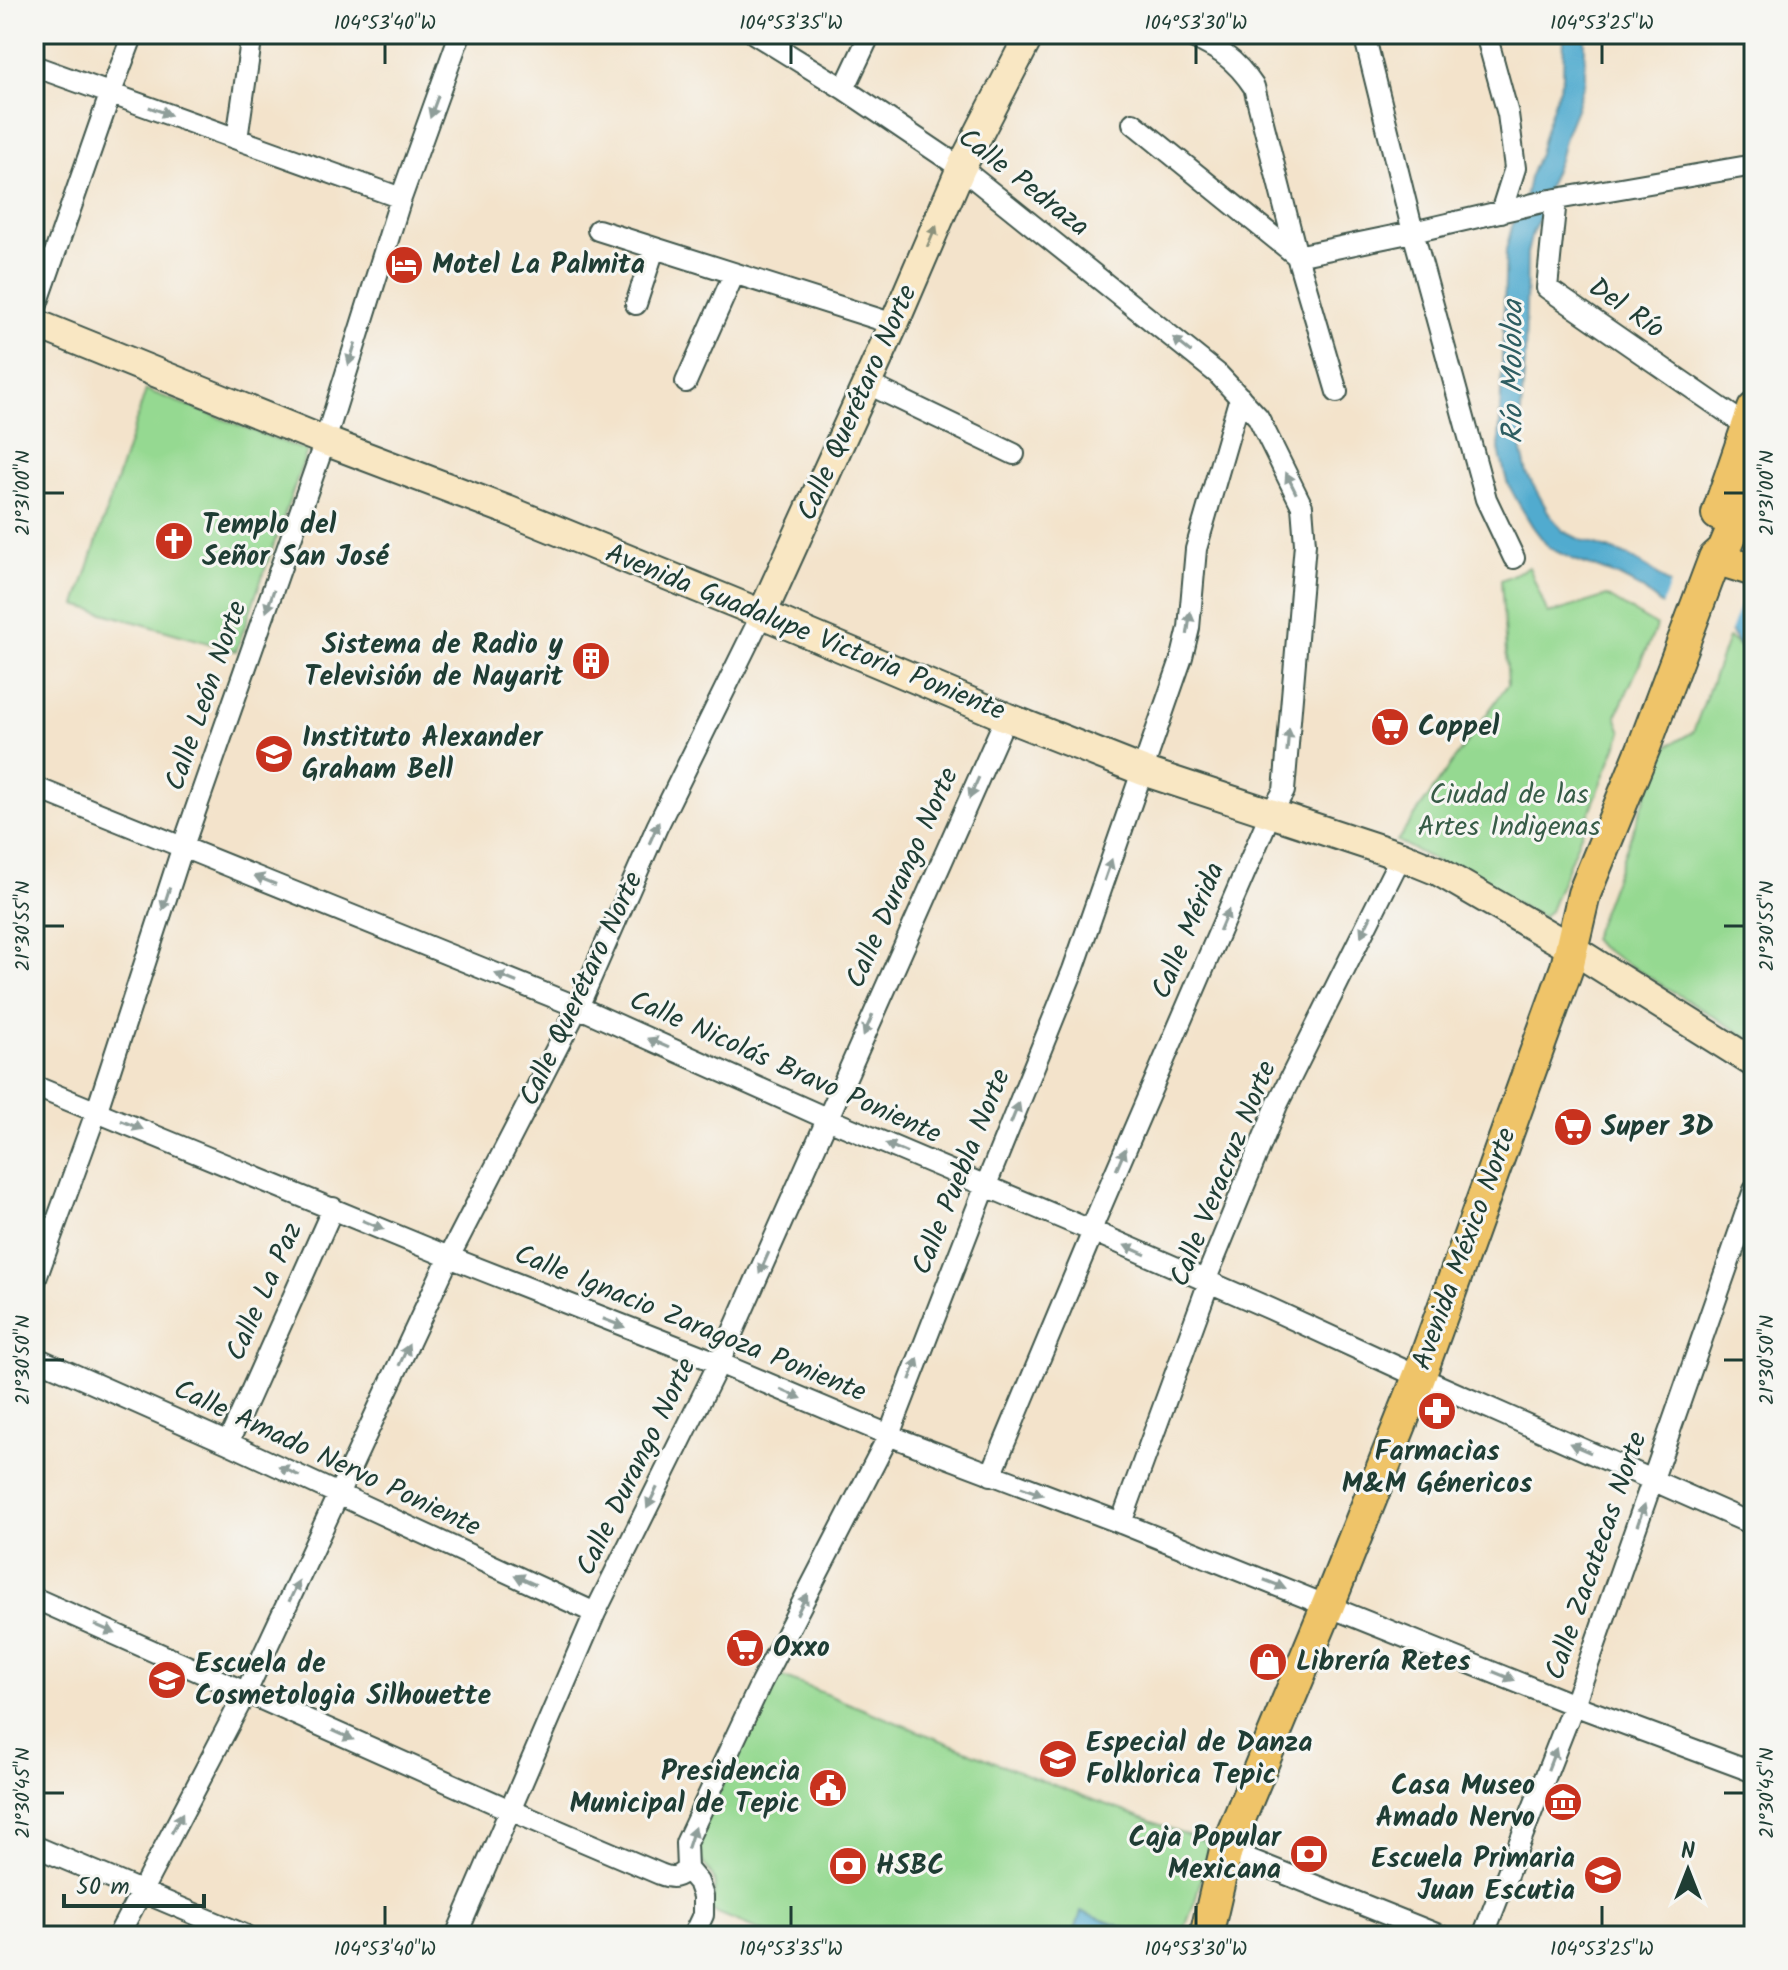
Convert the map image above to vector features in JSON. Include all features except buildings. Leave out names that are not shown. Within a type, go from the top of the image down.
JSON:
[{"type":"main road","name":"Calle Querétaro Norte","points":[[762,614],[868,384],[961,168],[1030,34]]},
{"type":"main road","name":"Avenida Guadalupe Victoria Poniente","points":[[34,323],[325,441],[507,510],[1143,771],[1438,871],[1583,956],[1754,1063]]},
{"type":"main road","name":"Avenida México Norte","points":[[1712,568],[1708,543],[1752,423]]},
{"type":"main road","name":"Avenida México Norte","points":[[1206,1936],[1226,1850],[1419,1377],[1567,967],[1583,956],[1584,894],[1712,568],[1724,550],[1754,478]]},
{"type":"main road","points":[[1712,568],[1754,570]]},
{"type":"street","points":[[34,313],[133,34]]},
{"type":"street","points":[[237,139],[252,34]]},
{"type":"street","name":"Calle León Norte","points":[[34,1284],[97,1110],[183,846],[325,441],[401,198],[460,34]]},
{"type":"street","name":"Calle Pedraza","points":[[755,34],[844,89],[961,168],[1218,374],[1240,397]]},
{"type":"street","points":[[844,89],[870,34]]},
{"type":"street","points":[[1186,34],[1213,47],[1240,67],[1254,87],[1297,256],[1337,392]]},
{"type":"street","points":[[1364,34],[1413,232],[1486,499],[1514,558]]},
{"type":"street","points":[[1486,34],[1508,114],[1515,168],[1504,211]]},
{"type":"street","points":[[34,66],[401,198]]},
{"type":"street","points":[[1133,123],[1297,256]]},
{"type":"street","points":[[1297,256],[1553,200],[1754,165]]},
{"type":"street","name":"Del Río","points":[[1553,200],[1547,288],[1752,423]]},
{"type":"street","points":[[598,230],[894,324]]},
{"type":"street","points":[[636,304],[654,249]]},
{"type":"street","points":[[686,382],[734,274]]},
{"type":"street","points":[[868,384],[1014,454]]},
{"type":"street","name":"Calle Puebla Norte","points":[[687,1869],[686,1843],[692,1830],[761,1683],[889,1435],[1073,970],[1182,657],[1189,628],[1196,549],[1240,397]]},
{"type":"street","name":"Calle Mérida","points":[[991,1475],[1095,1220],[1270,814],[1284,791],[1305,544],[1302,506],[1258,417],[1240,397]]},
{"type":"street","name":"Calle Querétaro Norte","points":[[118,1936],[246,1692],[449,1257],[578,1007],[657,827],[762,614]]},
{"type":"street","name":"Calle Durango Norte","points":[[456,1936],[595,1613],[719,1363],[1006,717]]},
{"type":"street","name":"Calle Nicolás Bravo Poniente","points":[[34,787],[578,1007],[828,1119],[1093,1231],[1754,1525]]},
{"type":"street","name":"Calle Veracruz Norte","points":[[1121,1523],[1206,1290],[1208,1274],[1277,1105],[1401,856]]},
{"type":"street","name":"Calle Ignacio Zaragoza Poniente","points":[[34,1086],[449,1257],[719,1363],[889,1435],[1754,1772]]},
{"type":"street","name":"Calle Zacatecas Norte","points":[[1483,1936],[1574,1704],[1754,1190]]},
{"type":"street","name":"Calle La Paz","points":[[228,1443],[333,1208]]},
{"type":"street","name":"Calle Amado Nervo Poniente","points":[[34,1357],[595,1613]]},
{"type":"street","points":[[34,1598],[670,1878],[678,1877],[687,1869],[698,1882],[703,1896],[703,1915],[693,1936]]},
{"type":"street","points":[[34,1846],[247,1936]]},
{"type":"street","points":[[1226,1850],[1441,1936]]},
{"type":"green space","points":[[146,390],[307,451],[236,651],[76,605]]},
{"type":"green space","name":"Ciudad de las Artes Indigenas","points":[[1529,567],[1548,614],[1607,596],[1657,626],[1616,716],[1622,732],[1550,911],[1542,917],[1397,841],[1508,684],[1501,580]]},
{"type":"green space","name":"Ciudad de las Artes Indigenas","points":[[1728,638],[1740,647],[1754,690],[1754,1041],[1598,946],[1592,939],[1664,748],[1693,732]]},
{"type":"green space","points":[[773,1673],[1030,1776],[1206,1842],[1209,1847],[1182,1936],[774,1936],[710,1910],[715,1890],[713,1877],[693,1850]]},
{"type":"water","name":"Río Mololoa","points":[[1564,34],[1585,34],[1585,80],[1527,253],[1521,447],[1527,474],[1550,515],[1563,531],[1628,556],[1672,586],[1754,609],[1754,690],[1743,650],[1717,616],[1690,614],[1662,605],[1641,588],[1618,576],[1549,548],[1507,482],[1499,450],[1506,250],[1563,76]]},
{"type":"water","points":[[1081,1912],[1136,1932],[1134,1936],[1093,1936],[1075,1930]]},
{"type":"pier","points":[[1671,580],[1741,601],[1728,637],[1715,620],[1689,618],[1661,609]]},
{"type":"place","name":"Motel La Palmita","points":[[404,265]]},
{"type":"place","name":"Templo del Señor San José","points":[[174,541]]},
{"type":"place","name":"Sistema de Radio y Televisión de Nayarit","points":[[591,661]]},
{"type":"place","name":"Coppel","points":[[1390,727]]},
{"type":"place","name":"Instituto Alexander Graham Bell","points":[[274,754]]},
{"type":"place","name":"Super 3D","points":[[1573,1127]]},
{"type":"place","name":"Farmacias M&M Génericos","points":[[1437,1411]]},
{"type":"place","name":"Oxxo","points":[[745,1648]]},
{"type":"place","name":"Librería Retes","points":[[1268,1662]]},
{"type":"place","name":"Escuela de Cosmetologia Silhouette","points":[[167,1680]]},
{"type":"place","name":"Especial de Danza Folklorica Tepic","points":[[1058,1759]]},
{"type":"place","name":"Presidencia Municipal de Tepic","points":[[828,1788]]},
{"type":"place","name":"Casa Museo Amado Nervo","points":[[1563,1802]]},
{"type":"place","name":"Caja Popular Mexicana","points":[[1309,1854]]},
{"type":"place","name":"HSBC","points":[[848,1866]]},
{"type":"place","name":"Escuela Primaria Juan Escutia","points":[[1603,1875]]}]
